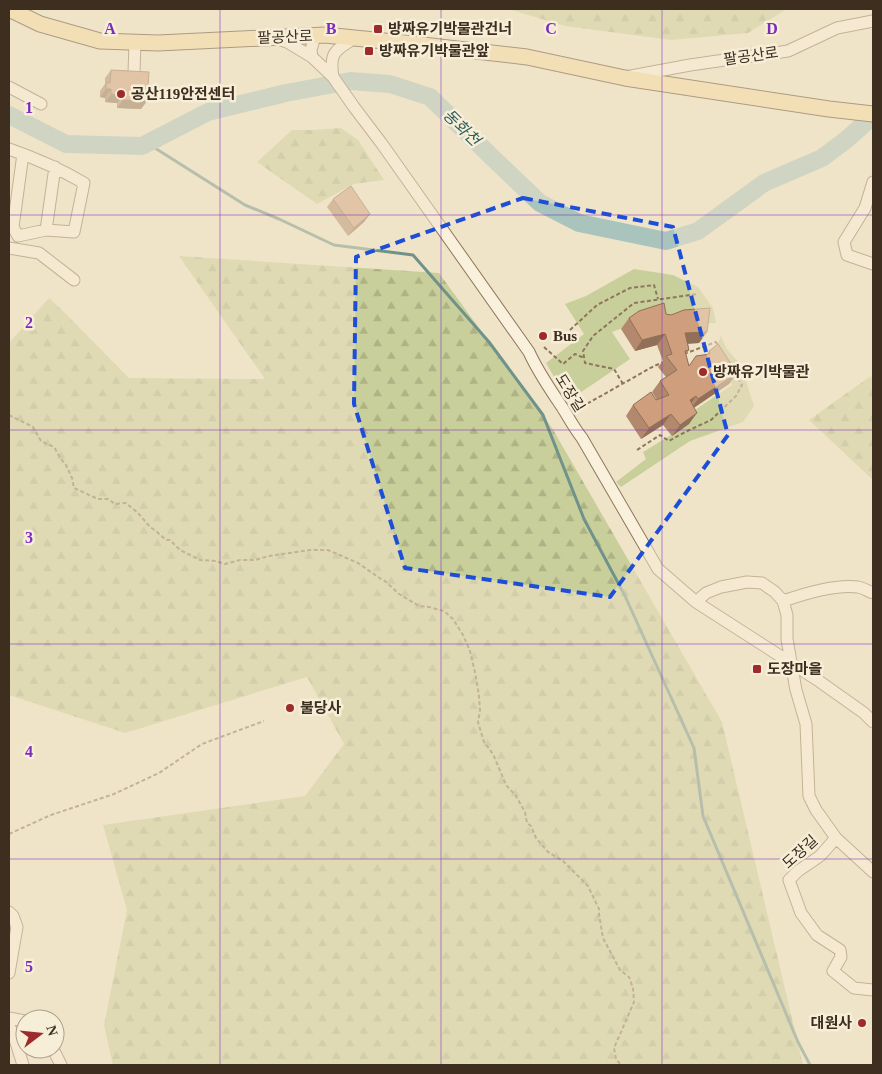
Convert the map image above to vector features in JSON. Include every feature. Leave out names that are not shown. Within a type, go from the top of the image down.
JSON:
[{"type":"main road","name":"팔공산로","points":[[10,13],[40,24],[100,41],[158,43],[271,37],[315,36],[355,38],[526,57],[625,78],[873,114]]},
{"type":"street","name":"팔공산로","points":[[625,78],[690,65],[788,51],[837,28],[873,20]]},
{"type":"street","points":[[315,36],[311,50],[315,60]]},
{"type":"street","name":"도장길","points":[[271,37],[287,42],[315,60],[333,77],[382,144],[529,352],[537,369],[582,438],[658,569],[696,602],[791,662],[864,713],[873,722]]},
{"type":"street","points":[[333,77],[332,60],[335,53],[355,38]]},
{"type":"street","points":[[134,73],[135,42]]},
{"type":"street","points":[[9,87],[41,104]]},
{"type":"street","points":[[9,149],[23,154],[55,167],[84,183],[74,232],[46,230],[18,236],[13,227],[23,154]]},
{"type":"street","points":[[46,230],[55,167]]},
{"type":"street","points":[[873,182],[865,208],[844,242],[847,256],[873,264]]},
{"type":"street","points":[[9,248],[39,253],[74,280]]},
{"type":"street","points":[[696,602],[706,593],[721,587],[747,582],[762,583],[775,592],[783,601],[787,615],[786,639],[791,662]]},
{"type":"street","points":[[783,601],[797,596],[840,587],[859,587],[873,593]]},
{"type":"street","name":"도장길","points":[[791,662],[796,690],[806,724],[810,796],[816,810],[836,838],[873,872]]},
{"type":"street","name":"도장길","points":[[836,838],[820,856],[798,871],[789,880],[801,913],[817,935],[840,950],[841,957],[833,971],[854,988],[873,990]]},
{"type":"street","points":[[9,912],[17,927],[9,973]]},
{"type":"street","points":[[9,1026],[24,1065]]},
{"type":"path","points":[[570,330],[597,305],[630,288],[654,285],[658,300]]},
{"type":"path","points":[[623,384],[614,369],[584,363],[583,351],[592,336],[634,303],[696,294]]},
{"type":"path","points":[[681,356],[716,342],[721,351]]},
{"type":"path","points":[[544,348],[563,364],[575,354],[584,358]]},
{"type":"path","points":[[567,415],[654,366],[672,359]]},
{"type":"path","points":[[637,450],[660,435],[669,441],[711,420],[736,396],[742,385],[732,368]]},
{"type":"path","points":[[9,415],[33,427],[41,441],[54,447],[66,465],[74,488],[98,499],[108,499],[115,504],[126,503],[166,540],[170,540],[180,550],[200,560],[216,561],[225,564],[240,560],[255,560],[310,550],[328,550],[358,563],[385,581],[398,594],[419,606],[444,611],[454,619],[472,658],[479,696],[480,710],[478,722],[484,742],[493,754],[506,785],[516,796],[524,812],[526,823],[531,826],[536,838],[548,852],[562,861],[588,886],[599,910],[598,914],[603,938],[620,970],[630,977],[634,1002],[614,1048],[616,1059],[621,1065]]},
{"type":"path","points":[[9,834],[51,815],[114,794],[159,773],[202,744],[264,721]]},
{"type":"highlighted area","points":[[523,198],[673,227],[728,435],[610,597],[405,568],[354,404],[356,257]]},
{"type":"green space","points":[[508,9],[787,9],[748,33],[671,40],[565,26]]},
{"type":"green space","points":[[341,128],[358,140],[384,180],[354,184],[317,204],[257,162],[292,130]]},
{"type":"green space","points":[[179,256],[439,273],[552,428],[722,722],[803,1065],[113,1065],[104,1025],[127,910],[103,825],[305,796],[344,744],[307,677],[125,733],[9,695],[9,343],[49,298],[129,378],[265,379]]},
{"type":"green space","points":[[634,269],[673,275],[698,287],[713,308],[716,323],[634,324],[612,332],[630,359],[568,401],[546,363],[584,334],[565,304],[586,296]]},
{"type":"green space","points":[[721,336],[726,348],[741,365],[754,406],[743,422],[690,441],[621,487],[616,482],[646,459],[643,452],[689,424],[689,414],[732,385],[714,353]]},
{"type":"green space","points":[[873,376],[873,480],[809,420]]},
{"type":"building","points":[[111,70],[149,72],[147,101],[123,100],[123,95],[111,94],[111,89],[106,89],[106,83],[110,83]]},
{"type":"building","points":[[351,186],[370,214],[354,228],[333,199]]},
{"type":"building","name":"방짜유기박물관","points":[[664,303],[666,314],[671,315],[684,310],[710,308],[707,332],[685,333],[689,350],[685,351],[689,366],[696,356],[710,354],[709,351],[718,344],[737,373],[698,399],[696,396],[690,400],[697,413],[680,425],[671,414],[649,428],[633,405],[651,392],[656,400],[669,395],[660,381],[677,370],[666,356],[672,354],[665,334],[642,340],[629,318],[639,311]]},
{"type":"waterway","name":"동화천","points":[[9,115],[66,144],[142,146],[208,112],[286,93],[350,81],[390,84],[430,97],[540,203],[579,223],[666,241],[698,231],[764,183],[822,158],[873,116]]},
{"type":"waterway","points":[[147,143],[245,205],[334,245],[413,255],[489,342],[543,415],[584,519],[625,596],[694,748],[703,816],[798,1042],[810,1065]]},
{"type":"place","name":"방짜유기박물관건너","points":[[378,29]]},
{"type":"place","name":"방짜유기박물관앞","points":[[369,51]]},
{"type":"place","name":"공산119안전센터","points":[[121,94]]},
{"type":"place","name":"Bus","points":[[543,336]]},
{"type":"place","name":"방짜유기박물관","points":[[703,372]]},
{"type":"place","name":"도장마을","points":[[757,669]]},
{"type":"place","name":"불당사","points":[[290,708]]},
{"type":"place","name":"대원사","points":[[862,1023]]}]
